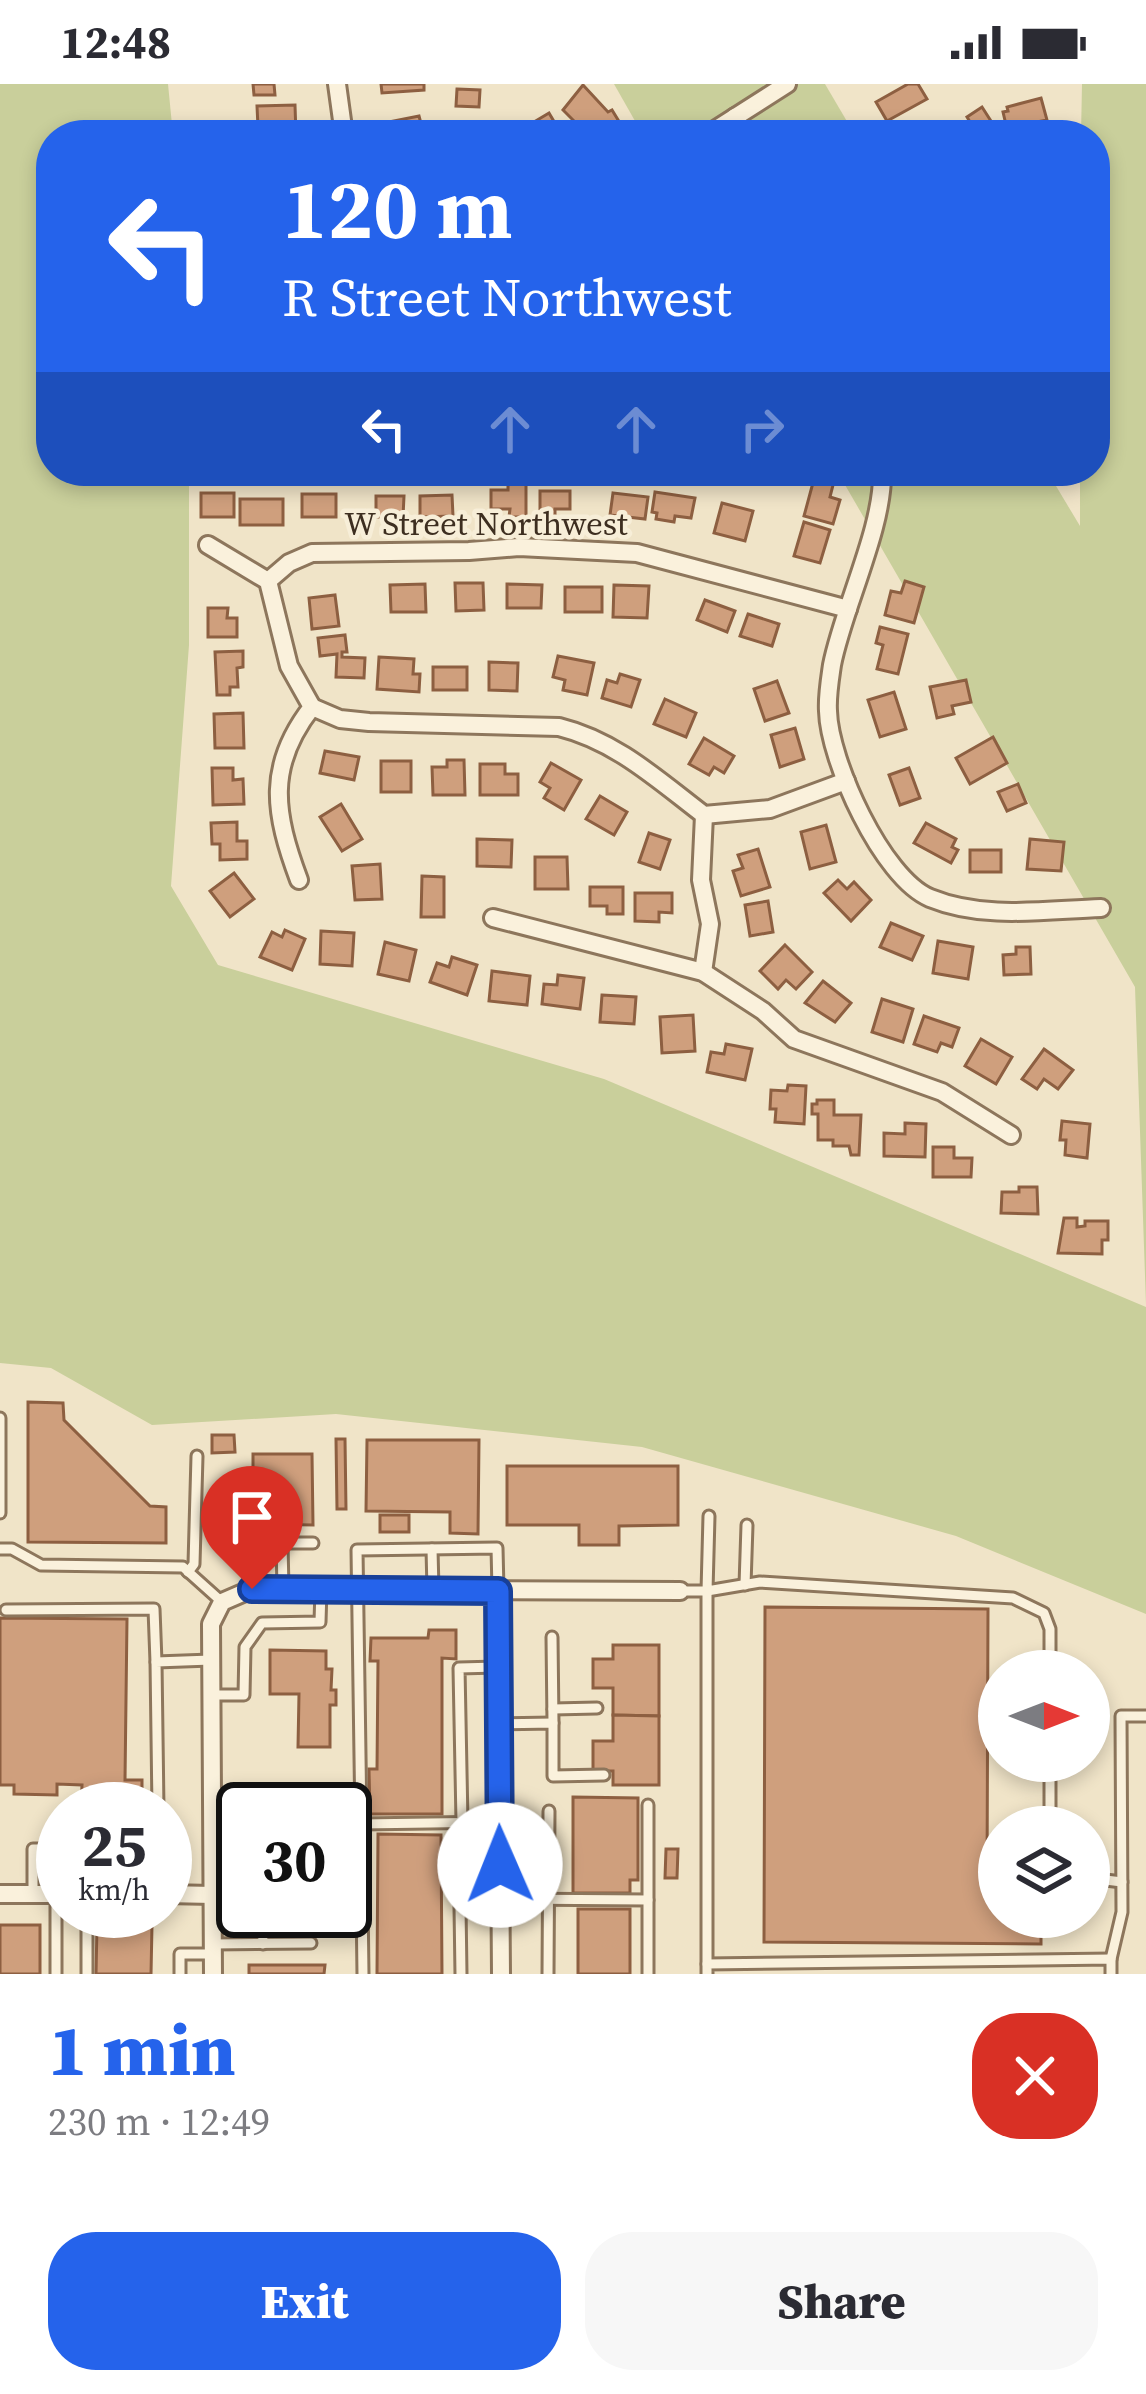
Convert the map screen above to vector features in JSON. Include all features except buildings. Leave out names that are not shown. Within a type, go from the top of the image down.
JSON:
[{"type":"street","points":[[337,84],[342,120]]},
{"type":"street","points":[[730,120],[787,84]]},
{"type":"street","points":[[879,486],[832,665],[828,713],[846,781],[898,874],[925,896],[966,909],[1004,912],[1101,908]]},
{"type":"street","points":[[208,545],[268,580],[289,666],[312,707],[340,719],[559,727],[588,734],[621,752],[704,815],[770,809],[846,781]]},
{"type":"street","name":"W Street Northwest","points":[[268,580],[312,553],[558,549],[637,553],[848,609]]},
{"type":"street","points":[[299,880],[284,842],[279,778],[281,756],[312,707]]},
{"type":"street","points":[[703,973],[710,924],[701,880],[704,815]]},
{"type":"street","points":[[493,918],[703,973],[763,1011],[794,1039],[942,1092],[1011,1135]]},
{"type":"street","points":[[213,1974],[211,1624],[222,1602],[252,1589],[680,1592]]},
{"type":"street","points":[[498,1591],[500,1974]]},
{"type":"street","points":[[0,1894],[33,1894]]},
{"type":"street","points":[[192,1897],[213,1900]]},
{"type":"lane","points":[[0,1418],[0,1513]]},
{"type":"lane","points":[[188,1572],[194,1564],[197,1456]]},
{"type":"lane","points":[[709,1516],[707,1969],[1111,1959]]},
{"type":"lane","points":[[745,1585],[747,1525]]},
{"type":"lane","points":[[224,1544],[314,1543]]},
{"type":"lane","points":[[282,1544],[283,1589]]},
{"type":"lane","points":[[360,1782],[357,1550],[497,1548],[498,1591]]},
{"type":"lane","points":[[0,1549],[11,1549],[41,1565],[183,1567],[222,1602]]},
{"type":"lane","points":[[432,1549],[433,1590]]},
{"type":"lane","points":[[680,1592],[760,1582],[1013,1598],[1044,1613],[1051,1629],[1050,1650]]},
{"type":"lane","points":[[212,1695],[244,1695],[245,1647],[262,1623],[320,1622],[321,1589]]},
{"type":"lane","points":[[7,1610],[154,1609],[158,1782]]},
{"type":"lane","points":[[552,1637],[553,1776],[604,1775]]},
{"type":"lane","points":[[156,1661],[212,1660]]},
{"type":"lane","points":[[462,1822],[459,1668],[498,1667]]},
{"type":"lane","points":[[553,1708],[597,1708]]},
{"type":"lane","points":[[1111,1974],[1122,1912],[1120,1716],[1146,1716]]},
{"type":"lane","points":[[498,1724],[553,1723]]},
{"type":"lane","points":[[648,1805],[648,1974]]},
{"type":"lane","points":[[548,1974],[549,1811]]},
{"type":"lane","points":[[372,1824],[499,1822]]},
{"type":"lane","points":[[212,1828],[216,1828]]},
{"type":"lane","points":[[459,1839],[460,1974]]},
{"type":"lane","points":[[33,1894],[36,1849]]},
{"type":"lane","points":[[460,1865],[500,1865]]},
{"type":"lane","points":[[1110,1881],[1122,1882]]},
{"type":"lane","points":[[500,1899],[648,1900]]},
{"type":"lane","points":[[56,1974],[57,1938]]},
{"type":"lane","points":[[87,1938],[87,1974]]},
{"type":"lane","points":[[263,1938],[263,1944]]},
{"type":"lane","points":[[363,1938],[363,1974]]},
{"type":"lane","points":[[180,1974],[180,1954],[310,1943]]},
{"type":"green space","points":[[0,84],[168,84],[172,120],[36,120],[36,486],[189,486],[189,645],[171,886],[218,965],[604,1079],[1146,1307],[1146,1614],[956,1536],[642,1447],[336,1414],[152,1425],[51,1368],[0,1363]]},
{"type":"green space","points":[[614,84],[825,84],[846,120],[634,120]]},
{"type":"green space","points":[[1082,84],[1146,84],[1146,1304],[1135,987],[846,486],[1056,486],[1080,526],[1080,486],[1110,486],[1110,120],[1081,120]]},
{"type":"route","points":[[252,1589],[498,1591],[500,1865]]}]
